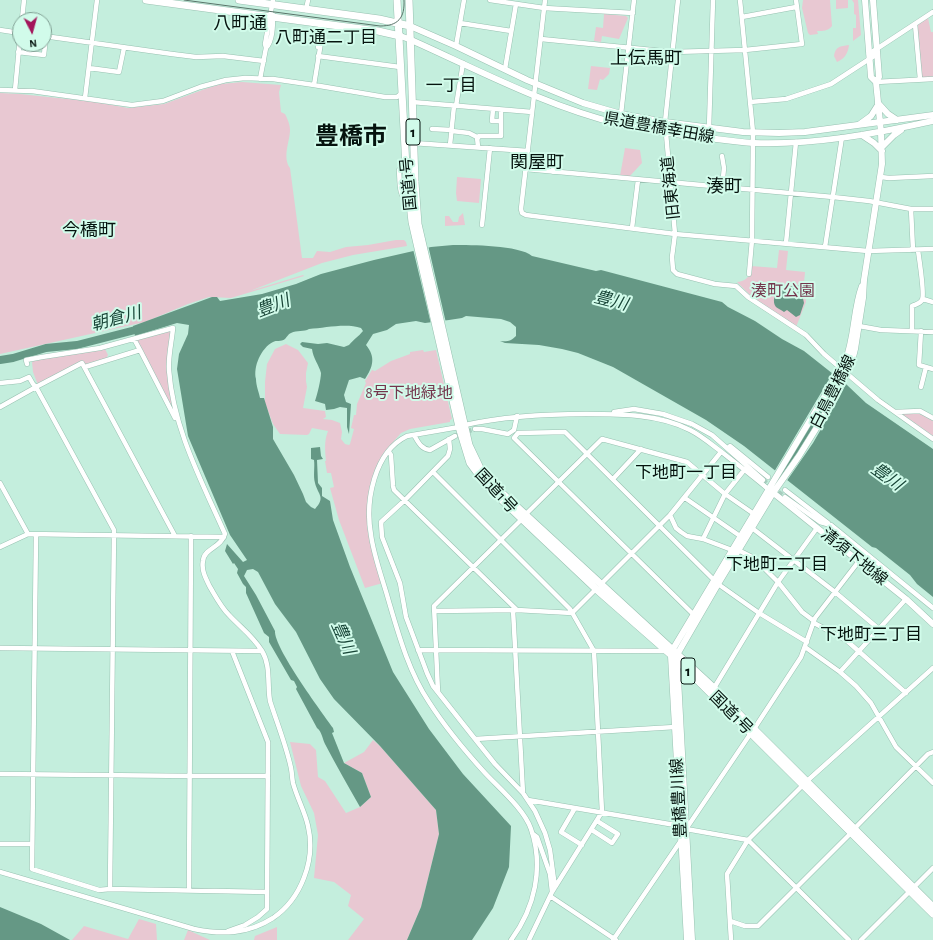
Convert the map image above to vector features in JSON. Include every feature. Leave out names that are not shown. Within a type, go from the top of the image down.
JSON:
[{"type":"highway","points":[[146,0],[322,23],[378,31],[400,36]]},
{"type":"highway","points":[[239,0],[272,2],[306,10],[399,23],[410,26]]},
{"type":"highway","name":"国道1号","points":[[397,0],[406,167],[410,201],[462,423],[480,468],[490,482],[523,517],[673,654],[805,783],[911,889],[933,914]]},
{"type":"highway","name":"国道1号","points":[[409,0],[413,143],[418,238]]},
{"type":"highway","name":"国道1号","points":[[673,654],[714,688],[752,731]]},
{"type":"highway","name":"国道1号","points":[[911,889],[933,906]]},
{"type":"main road","points":[[865,0],[871,77],[876,82],[879,77],[873,0]]},
{"type":"main road","name":"県道豊橋幸田線","points":[[410,26],[583,103],[621,114],[665,122],[709,128],[779,133],[805,132],[933,115]]},
{"type":"main road","name":"県道豊橋幸田線","points":[[400,36],[410,39],[535,95],[580,112],[619,124],[665,133],[753,143],[796,142],[862,135],[904,128],[933,121]]},
{"type":"main road","name":"白鳥豊橋線","points":[[774,480],[822,419],[846,374],[853,357],[863,298],[868,251],[881,177],[882,149],[876,82]]},
{"type":"main road","points":[[857,125],[870,116],[878,104],[888,114],[898,120]]},
{"type":"main road","points":[[862,135],[882,149],[894,134],[904,128]]},
{"type":"main road","name":"白鳥豊橋線","points":[[770,491],[774,480],[841,369],[849,350],[858,297],[864,280]]},
{"type":"main road","points":[[735,550],[740,536],[770,491]]},
{"type":"main road","points":[[673,654],[735,550],[752,528],[770,491]]},
{"type":"main road","name":"清須下地線","points":[[770,491],[906,599],[933,624]]},
{"type":"main road","points":[[673,654],[693,614],[716,582]]},
{"type":"main road","name":"豊橋豊川線","points":[[673,654],[675,727],[684,827],[682,838],[687,940]]},
{"type":"main road","name":"豊橋豊川線","points":[[673,654],[692,940]]},
{"type":"street","points":[[23,12],[24,0]]},
{"type":"street","points":[[85,98],[97,0]]},
{"type":"street","points":[[306,10],[308,0]]},
{"type":"street","points":[[456,46],[464,0]]},
{"type":"street","points":[[490,0],[544,8],[633,13]]},
{"type":"street","points":[[545,0],[521,209],[522,213],[526,215],[675,234]]},
{"type":"street","points":[[621,114],[634,0]]},
{"type":"street","name":"旧東海道","points":[[678,0],[665,122],[669,182],[675,234],[672,257],[672,264],[675,272],[715,284],[736,286],[748,297],[806,335],[846,374],[878,400],[933,439]]},
{"type":"street","points":[[709,128],[713,0]]},
{"type":"street","points":[[740,0],[753,132],[752,240],[749,274]]},
{"type":"street","points":[[540,38],[672,52],[745,50],[802,44],[796,0]]},
{"type":"street","points":[[260,79],[266,48],[270,44],[273,22],[271,17],[272,2]]},
{"type":"street","points":[[505,69],[516,4]]},
{"type":"street","points":[[742,17],[796,7]]},
{"type":"street","points":[[750,102],[786,99],[831,84],[933,12]]},
{"type":"street","points":[[314,85],[318,56],[320,53],[322,23]]},
{"type":"street","points":[[460,23],[511,31]]},
{"type":"street","points":[[915,24],[920,79]]},
{"type":"street","points":[[0,30],[12,32]]},
{"type":"street","points":[[52,37],[196,57],[223,56],[264,61]]},
{"type":"street","points":[[89,68],[119,72],[124,48]]},
{"type":"street","points":[[15,90],[18,52],[44,55],[44,52]]},
{"type":"street","points":[[318,56],[400,67]]},
{"type":"street","points":[[450,145],[463,63]]},
{"type":"street","points":[[0,90],[15,90],[132,105],[163,101],[200,87],[226,80],[245,78],[273,79],[385,97],[397,97],[402,93]]},
{"type":"street","points":[[876,82],[933,79]]},
{"type":"street","points":[[412,102],[532,112]]},
{"type":"street","points":[[493,109],[492,121],[501,121]]},
{"type":"street","points":[[478,138],[479,136],[501,136],[501,110]]},
{"type":"street","points":[[432,129],[469,133],[478,138]]},
{"type":"street","points":[[825,247],[842,137]]},
{"type":"street","points":[[478,138],[478,147]]},
{"type":"street","points":[[786,243],[796,142]]},
{"type":"street","points":[[413,143],[528,151]]},
{"type":"street","points":[[482,225],[490,148]]},
{"type":"street","points":[[553,172],[555,154]]},
{"type":"street","points":[[722,156],[724,168],[722,187]]},
{"type":"street","points":[[526,169],[833,197],[911,209],[933,209]]},
{"type":"street","points":[[881,177],[933,176]]},
{"type":"street","points":[[632,228],[638,180]]},
{"type":"street","points":[[911,209],[916,250],[924,291],[923,299],[920,303],[912,306],[912,331]]},
{"type":"street","name":"旧東海道","points":[[675,234],[868,251],[933,249]]},
{"type":"street","points":[[923,299],[933,302]]},
{"type":"street","points":[[859,326],[881,330],[933,332]]},
{"type":"street","points":[[0,872],[194,929],[222,933],[246,930],[268,921],[278,914],[298,890],[310,857],[309,828],[294,784],[292,769],[270,701],[267,662],[262,651],[254,640],[223,608],[205,575],[202,566],[203,559],[209,550],[219,544],[224,538],[225,534],[193,464],[177,416],[168,369],[173,328],[83,351],[26,360],[27,364]]},
{"type":"street","points":[[921,331],[919,364],[933,369]]},
{"type":"street","points":[[134,339],[180,427]]},
{"type":"street","points":[[85,367],[140,350]]},
{"type":"street","points":[[0,407],[82,363],[176,536]]},
{"type":"street","points":[[921,387],[926,367]]},
{"type":"street","points":[[0,383],[20,381],[29,377],[32,384],[36,387],[114,530],[110,889]]},
{"type":"street","points":[[611,414],[617,411],[634,410],[663,414],[678,419],[712,435],[763,480]]},
{"type":"street","points":[[896,412],[920,411],[933,418]]},
{"type":"street","points":[[511,940],[521,927],[532,903],[538,865],[533,834],[522,814],[463,748],[430,704],[418,682],[399,637],[373,545],[369,520],[374,484],[380,465],[395,444],[400,440],[462,423],[517,416],[611,414],[640,416],[670,422],[690,430],[706,439],[745,469],[770,491]]},
{"type":"street","points":[[475,430],[482,429],[508,434],[514,430],[517,416]]},
{"type":"street","points":[[693,614],[514,438],[518,433],[565,432],[716,582],[806,644],[840,672],[871,703],[896,747],[933,783]]},
{"type":"street","points":[[414,435],[420,445],[430,450],[455,436]]},
{"type":"street","points":[[449,439],[450,452],[433,472],[381,522],[382,537],[400,583],[406,617],[418,650],[434,686],[495,764],[523,793],[541,821],[546,833],[550,850],[555,887]]},
{"type":"street","points":[[438,692],[434,606],[602,440],[687,462],[725,494],[754,514]]},
{"type":"street","points":[[728,448],[730,446],[774,480]]},
{"type":"street","points":[[613,479],[641,449]]},
{"type":"street","points":[[389,452],[391,455],[394,490],[515,610],[523,793]]},
{"type":"street","points":[[434,611],[515,610],[572,613],[660,526],[685,498],[721,452]]},
{"type":"street","points":[[703,539],[725,494],[745,469]]},
{"type":"street","points":[[433,472],[572,613],[594,651],[602,812],[551,894],[529,940]]},
{"type":"street","points":[[0,483],[28,534]]},
{"type":"street","points":[[785,490],[831,525],[933,608]]},
{"type":"street","points":[[785,497],[820,522],[831,525]]},
{"type":"street","points":[[685,498],[740,536]]},
{"type":"street","points":[[670,515],[676,528],[687,536],[703,539],[754,558],[778,582],[802,612],[814,622],[846,640],[906,693]]},
{"type":"street","points":[[752,528],[835,592],[879,629]]},
{"type":"street","points":[[714,688],[778,582],[817,528]]},
{"type":"street","points":[[0,546],[28,534],[192,536],[224,538]]},
{"type":"street","points":[[36,535],[32,869],[99,890],[267,892]]},
{"type":"street","points":[[188,890],[192,536]]},
{"type":"street","points":[[684,827],[752,731],[801,657],[815,618],[859,561]]},
{"type":"street","points":[[840,672],[906,599]]},
{"type":"street","points":[[0,648],[262,651]]},
{"type":"street","points":[[418,650],[594,651],[673,654]]},
{"type":"street","points":[[222,933],[244,925],[258,917],[267,909],[268,742],[232,651]]},
{"type":"street","points":[[731,940],[727,874],[748,840],[805,783],[933,668]]},
{"type":"street","points":[[475,739],[675,727]]},
{"type":"street","points":[[730,921],[746,926],[758,926],[928,754],[933,752]]},
{"type":"street","points":[[0,774],[268,776]]},
{"type":"street","points":[[528,800],[602,812],[748,840],[849,940]]},
{"type":"street","points":[[575,808],[561,832],[582,845]]},
{"type":"street","points":[[592,830],[612,843],[618,834],[597,821]]},
{"type":"street","points":[[533,834],[537,837],[550,874],[551,894]]},
{"type":"street","points":[[551,894],[615,940],[682,838]]},
{"type":"street","points":[[0,844],[32,844]]},
{"type":"street","points":[[861,940],[933,868]]},
{"type":"green space","points":[[803,0],[830,0],[832,26],[829,29],[817,31],[818,34],[810,35],[808,33],[802,8]]},
{"type":"green space","points":[[836,0],[848,0],[848,8],[836,9]]},
{"type":"green space","points":[[852,0],[858,0],[861,35],[853,41],[853,28],[856,28],[856,15],[854,14],[854,3]]},
{"type":"green space","points":[[604,14],[626,16],[628,18],[619,39],[602,36],[601,42],[594,41],[596,27],[603,28]]},
{"type":"green space","points":[[928,18],[931,32],[933,32],[933,78],[921,76],[916,25]]},
{"type":"green space","points":[[849,45],[845,56],[837,62],[834,56],[837,49]]},
{"type":"green space","points":[[591,66],[610,68],[609,74],[603,80],[600,79],[597,90],[588,89]]},
{"type":"green space","points":[[242,82],[281,85],[279,92],[281,112],[285,114],[290,128],[286,154],[290,168],[302,258],[313,258],[317,251],[330,252],[346,247],[396,240],[404,240],[407,246],[353,255],[322,263],[250,291],[303,275],[304,276],[231,298],[209,297],[145,322],[0,354],[0,93],[96,102],[128,108],[164,104],[221,84]]},
{"type":"green space","points":[[625,148],[640,150],[642,163],[629,177],[620,176]]},
{"type":"green space","points":[[457,177],[481,179],[479,203],[457,201]]},
{"type":"green space","points":[[463,213],[465,225],[445,226],[445,216],[449,216],[453,222],[458,222],[459,217]]},
{"type":"green space","name":"湊町公園","points":[[779,250],[788,251],[786,270],[805,272],[804,283],[806,302],[796,327],[752,297],[737,282],[746,279],[750,273],[751,266],[777,268]]},
{"type":"green space","points":[[173,328],[168,369],[177,416],[134,339]]},
{"type":"green space","name":"8号下地緑地","points":[[286,344],[298,350],[308,363],[306,373],[307,387],[303,408],[325,411],[326,417],[323,419],[340,423],[342,432],[341,439],[345,444],[349,445],[354,429],[351,428],[354,415],[356,415],[357,404],[366,383],[365,381],[372,370],[375,371],[391,361],[410,354],[410,352],[436,350],[452,419],[450,422],[410,429],[401,433],[388,448],[380,461],[367,510],[367,525],[371,547],[383,583],[365,588],[339,520],[330,488],[334,487],[331,473],[327,473],[325,461],[325,442],[328,431],[312,428],[307,435],[280,434],[273,424],[265,403],[267,364],[275,349]]},
{"type":"green space","points":[[104,347],[108,355],[105,361],[85,367],[83,363],[38,385],[33,372],[32,362],[35,360]]},
{"type":"green space","points":[[903,413],[919,414],[930,418],[933,421],[933,436],[903,415]]},
{"type":"green space","points":[[373,740],[436,810],[439,834],[421,907],[407,940],[348,940],[364,919],[348,906],[351,895],[334,882],[314,878],[318,835],[314,813],[301,786],[290,742],[310,744],[316,750],[318,777],[325,781],[346,813],[360,807],[371,797],[362,773],[344,763],[364,752]]},
{"type":"green space","points":[[139,919],[156,924],[157,940],[72,940],[84,926],[128,939]]},
{"type":"green space","points":[[277,927],[277,940],[254,940],[255,936]]},
{"type":"green space","points":[[188,930],[210,940],[184,940]]},
{"type":"water","name":"豊川","points":[[453,245],[494,246],[517,250],[526,252],[532,256],[596,271],[601,270],[722,302],[728,307],[755,321],[782,339],[804,351],[847,385],[866,403],[933,449],[933,597],[917,584],[910,575],[876,548],[872,547],[744,446],[706,420],[613,367],[578,353],[539,345],[505,343],[500,341],[509,341],[516,336],[516,327],[510,322],[501,319],[466,316],[462,318],[425,323],[416,321],[396,324],[387,330],[373,334],[366,345],[372,358],[370,370],[365,379],[360,377],[349,380],[344,395],[346,402],[351,404],[349,434],[347,427],[347,408],[340,407],[326,410],[325,404],[315,401],[321,373],[312,349],[303,347],[300,344],[302,342],[318,344],[327,343],[344,347],[349,345],[363,331],[361,328],[342,326],[309,329],[293,332],[283,340],[273,342],[265,349],[259,358],[255,374],[260,398],[264,398],[273,427],[273,439],[294,475],[306,502],[315,509],[321,499],[314,480],[314,460],[311,459],[311,448],[320,447],[321,456],[323,459],[317,460],[318,483],[322,488],[322,496],[330,501],[333,520],[350,567],[393,672],[429,729],[463,774],[511,826],[509,867],[493,908],[472,940],[407,940],[421,907],[439,834],[436,810],[380,746],[334,699],[320,679],[296,632],[275,604],[258,572],[253,569],[247,570],[244,576],[275,631],[282,651],[299,680],[333,728],[334,732],[332,733],[344,763],[362,773],[371,797],[360,807],[296,689],[297,687],[294,681],[291,680],[269,642],[269,637],[264,633],[246,593],[246,587],[237,573],[238,569],[225,551],[227,544],[243,562],[247,560],[230,535],[188,436],[177,369],[179,354],[188,334],[189,325],[177,323],[135,336],[133,326],[212,297],[217,297],[220,301],[262,294],[296,284],[321,274],[374,260],[431,247]]},
{"type":"water","points":[[799,285],[804,287],[802,294],[804,303],[800,315],[796,317],[787,310],[784,312],[777,308],[774,300],[776,293],[780,290],[786,287]]},
{"type":"water","points":[[0,907],[41,924],[70,940],[0,940]]},
{"type":"pier","points":[[428,245],[446,323],[431,324],[413,249]]},
{"type":"pier","points":[[834,371],[839,376],[780,476],[774,472]]},
{"type":"pier","points":[[841,377],[847,382],[839,398],[813,443],[786,482],[780,477],[819,418]]},
{"type":"waterway","name":"朝倉川","points":[[0,360],[13,358],[46,348],[77,345],[143,328]]},
{"type":"tunnel","points":[[455,436],[475,429]]},
{"type":"tunnel","points":[[763,480],[785,497]]},
{"type":"tram line","points":[[184,0],[380,26],[396,23],[399,20],[402,16],[404,0]]},
{"type":"district","name":"八町通","points":[[240,24]]},
{"type":"district","name":"八町通二丁目","points":[[326,38]]},
{"type":"district","name":"上伝馬町","points":[[646,59]]},
{"type":"district","name":"一丁目","points":[[451,86]]},
{"type":"district","name":"豊橋市","points":[[351,137]]},
{"type":"district","name":"関屋町","points":[[537,163]]},
{"type":"district","name":"湊町","points":[[724,187]]},
{"type":"district","name":"今橋町","points":[[89,231]]},
{"type":"district","name":"下地町一丁目","points":[[686,473]]},
{"type":"district","name":"下地町二丁目","points":[[777,565]]},
{"type":"district","name":"下地町三丁目","points":[[871,635]]}]
